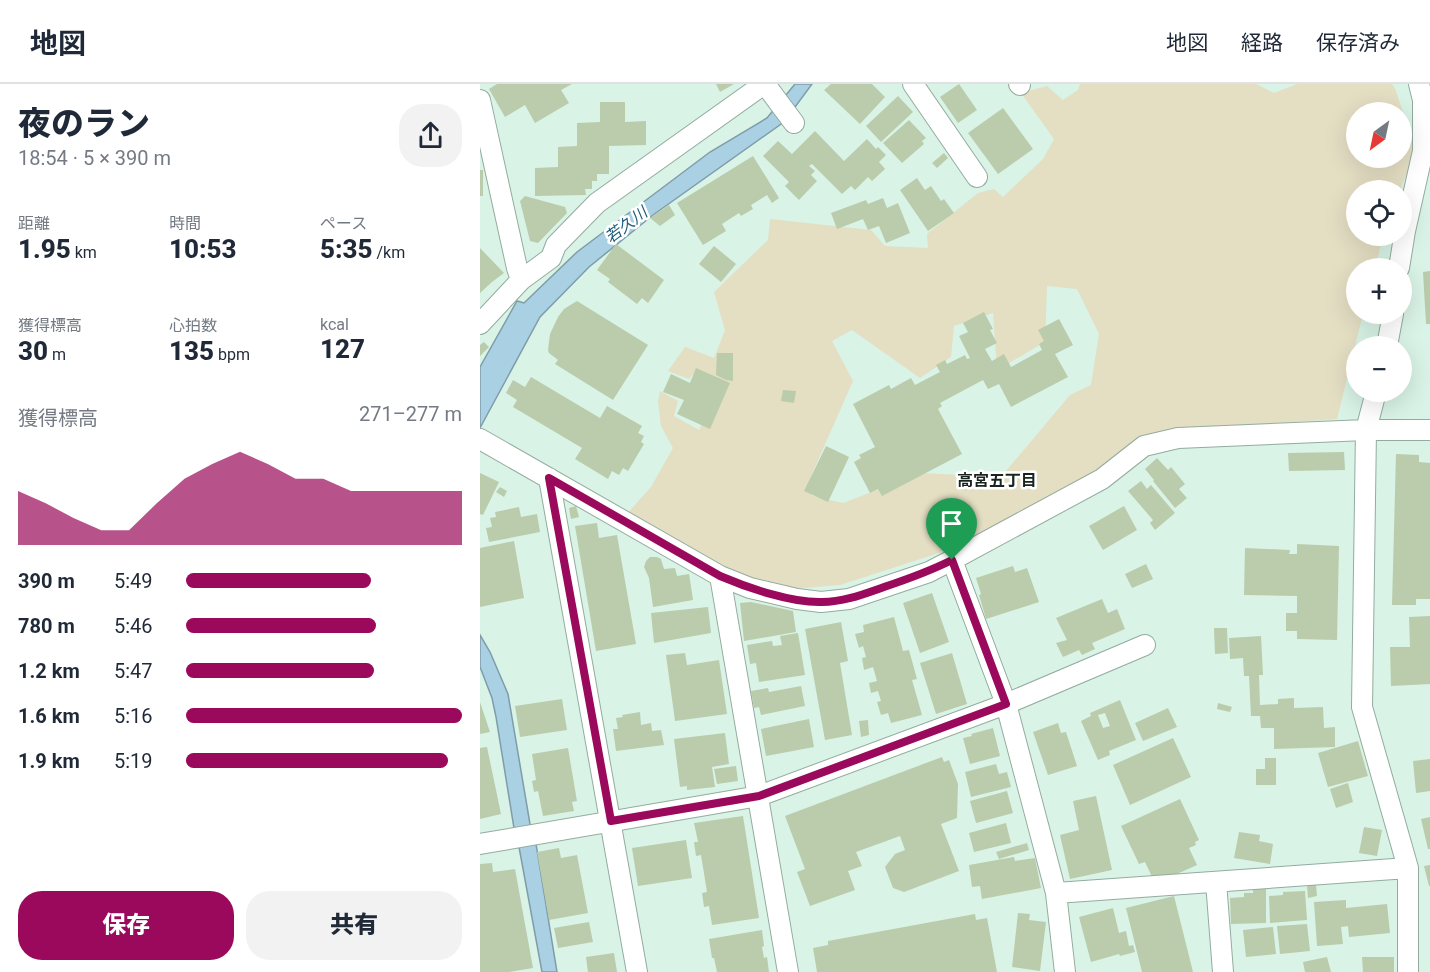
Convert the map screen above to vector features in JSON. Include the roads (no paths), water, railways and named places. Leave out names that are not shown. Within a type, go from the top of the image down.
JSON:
[{"type":"street","points":[[913,84],[977,177]]},
{"type":"street","points":[[1401,258],[1423,152],[1424,100],[1419,84]]},
{"type":"street","points":[[480,324],[521,280],[551,258],[556,245],[597,203],[767,87],[794,123]]},
{"type":"street","points":[[480,100],[521,280]]},
{"type":"street","points":[[1373,402],[1366,430],[1362,707],[1408,868],[1408,972]]},
{"type":"street","points":[[481,439],[720,576],[750,588],[821,602],[849,599],[929,572],[1102,479],[1144,446],[1178,438],[1366,430],[1430,430]]},
{"type":"street","points":[[549,478],[637,972]]},
{"type":"street","points":[[952,560],[1006,704],[1056,893],[1065,972]]},
{"type":"street","points":[[720,576],[788,972]]},
{"type":"street","points":[[480,844],[759,796],[1006,704],[1145,645]]},
{"type":"street","points":[[1056,893],[1408,868]]},
{"type":"street","points":[[1216,882],[1223,972]]},
{"type":"water","name":"若久川","points":[[795,84],[812,84],[784,122],[653,215],[589,267],[540,317],[480,428],[480,367],[517,301],[524,303],[577,252],[710,152],[767,118]]},
{"type":"water","points":[[480,635],[508,694],[557,972],[542,972],[514,828],[496,717],[492,698],[480,667]]},
{"type":"district","name":"高宮五丁目","points":[[997,480]]}]
